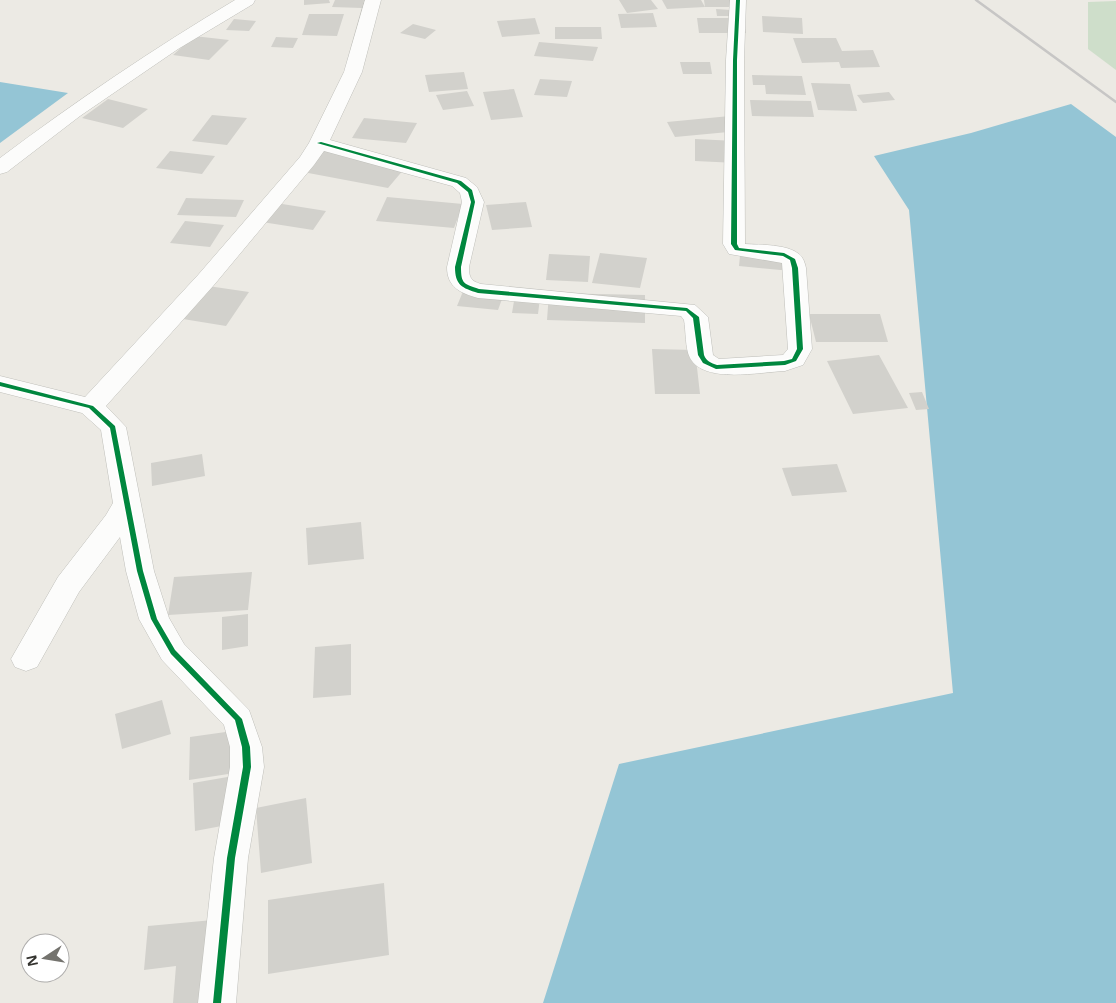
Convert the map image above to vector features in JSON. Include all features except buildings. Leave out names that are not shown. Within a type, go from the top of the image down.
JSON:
[{"type":"street","points":[[0,168],[72,112],[172,45],[247,0]]},
{"type":"street","points":[[91,407],[212,272],[307,161],[319,143],[353,72],[373,0]]},
{"type":"street","points":[[319,143],[459,182],[470,191],[473,202],[458,267],[458,277],[464,286],[478,291],[687,310],[696,317],[701,355],[703,361],[708,364],[716,367],[785,363],[794,360],[800,349],[792,259],[784,255],[738,249],[734,244],[735,60],[738,0]]},
{"type":"street","points":[[0,384],[91,407],[113,426],[140,571],[154,619],[173,652],[238,719],[246,747],[247,767],[231,858],[217,1003]]},
{"type":"street","points":[[26,659],[68,585],[116,522],[127,503]]},
{"type":"green space","points":[[1116,1],[1116,70],[1088,49],[1088,2]]},
{"type":"water","points":[[0,82],[68,93],[0,143]]},
{"type":"water","points":[[1071,104],[1116,137],[1116,1003],[543,1003],[619,764],[953,693],[909,210],[874,156],[971,133]]},
{"type":"railway","points":[[976,0],[1116,102]]},
{"type":"cycle path","points":[[319,143],[459,182],[470,191],[473,202],[458,267],[458,277],[464,286],[478,291],[687,310],[696,317],[701,355],[709,364],[716,367],[785,363],[794,360],[800,349],[795,268],[792,259],[784,255],[737,249],[734,244],[735,60],[738,0]]},
{"type":"cycle path","points":[[0,384],[91,407],[113,427],[140,571],[154,619],[173,652],[238,719],[246,747],[247,767],[231,858],[217,1003]]}]
